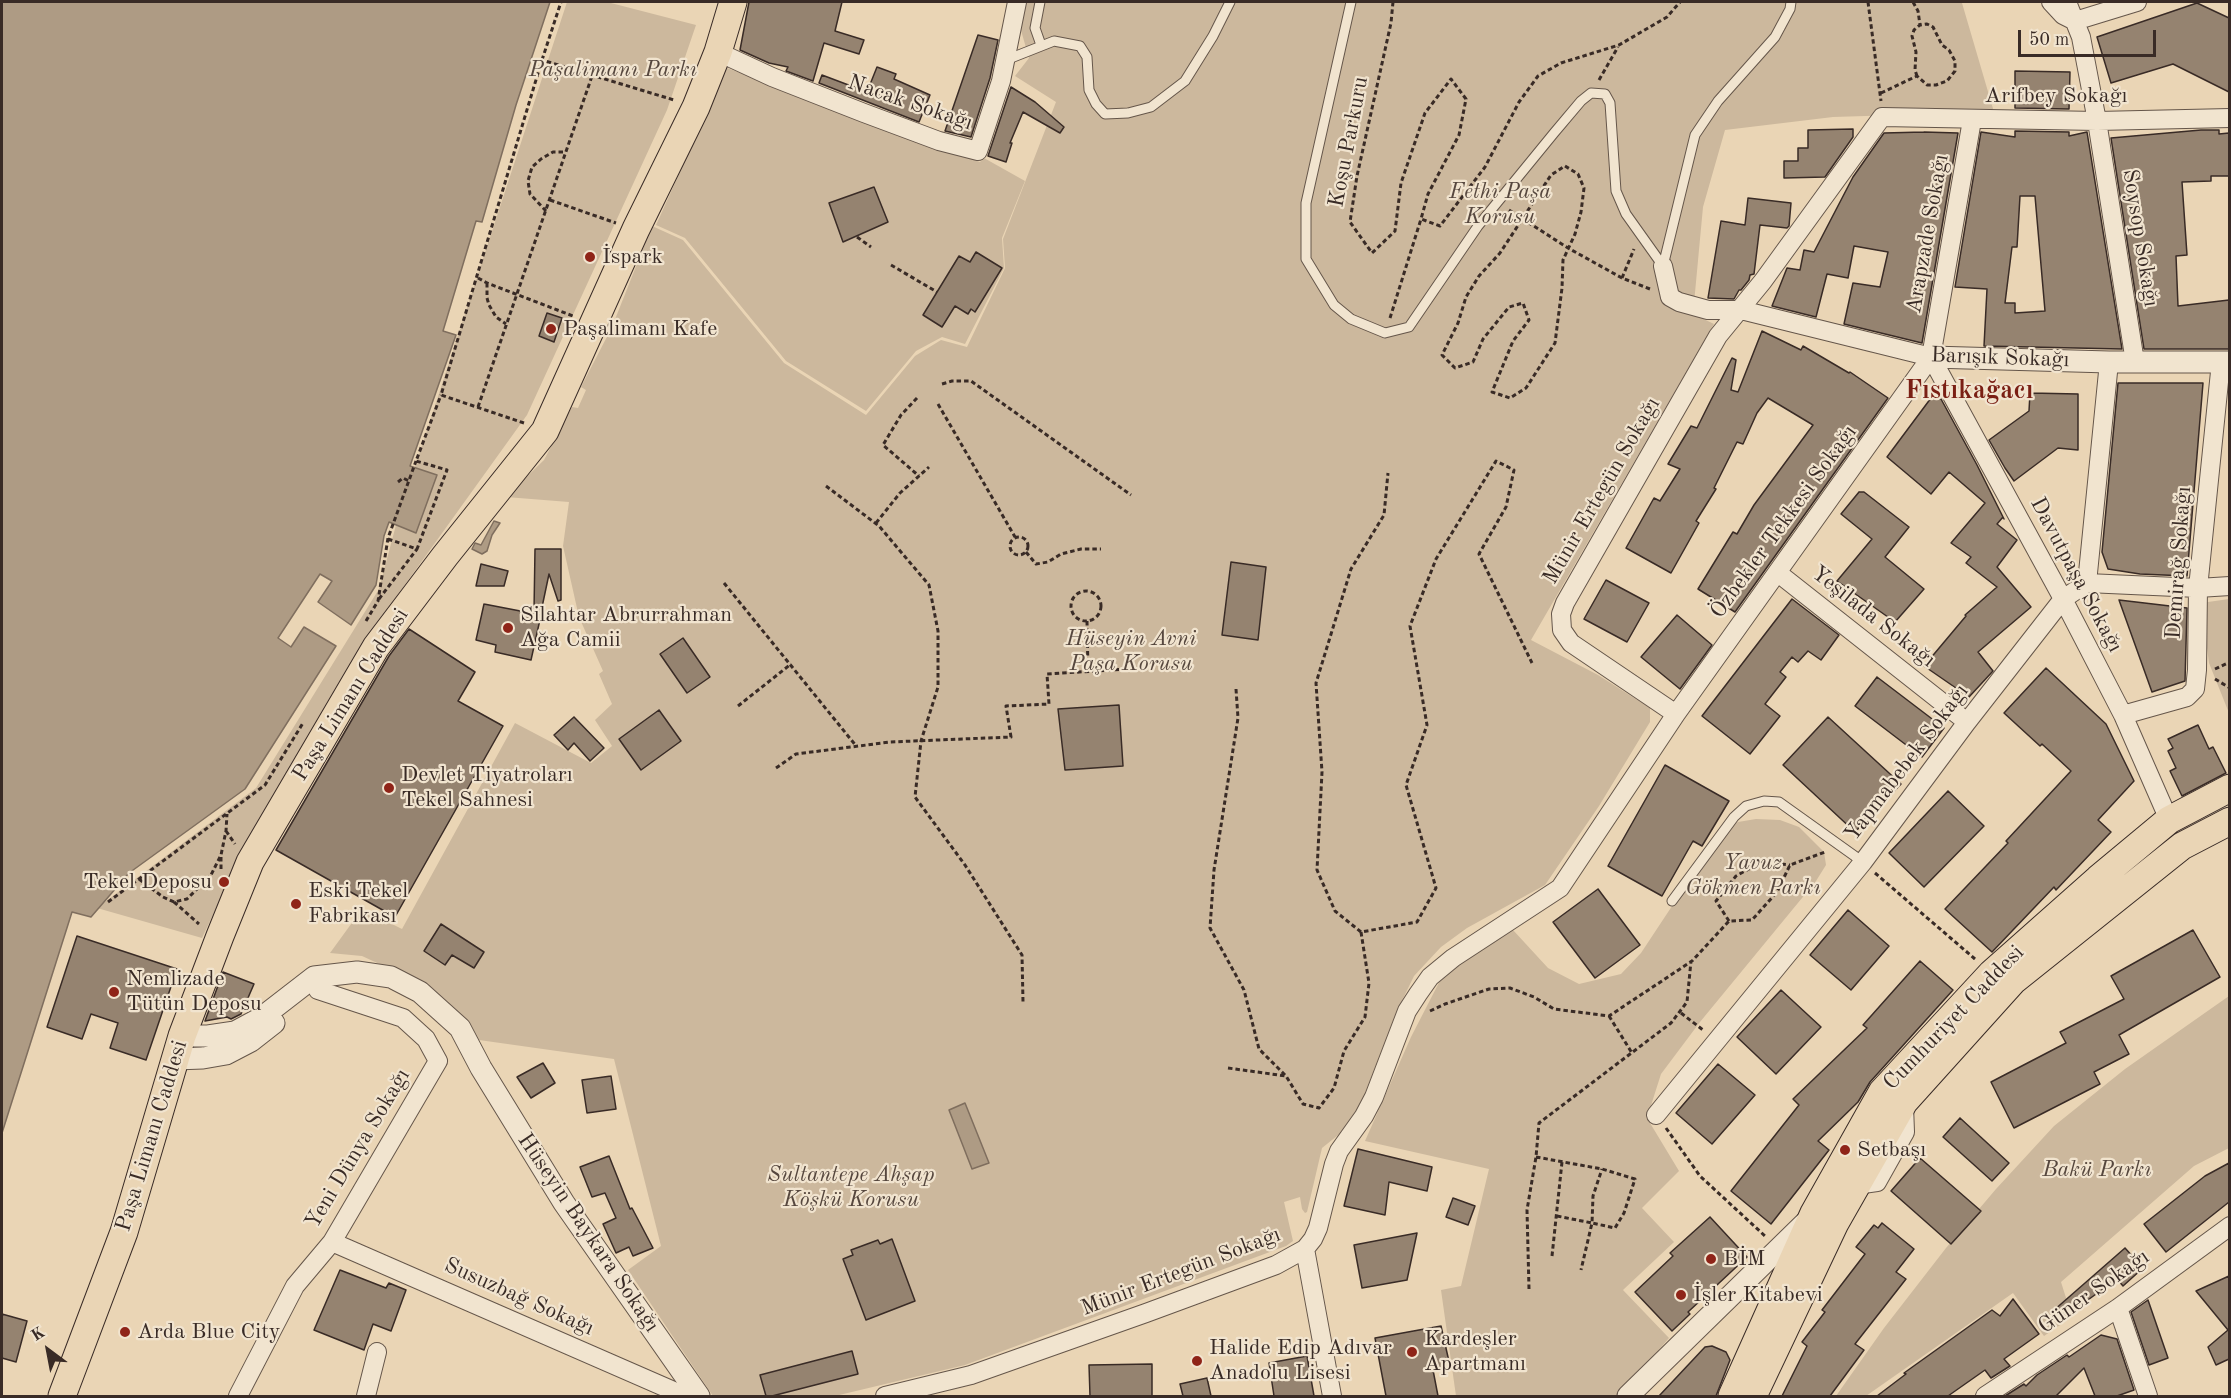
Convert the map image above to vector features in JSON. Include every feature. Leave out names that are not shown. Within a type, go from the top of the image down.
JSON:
[{"type":"main road","name":"Paşa Limanı Caddesi","points":[[63,1396],[124,1232],[179,1048],[218,941],[252,860],[376,646],[545,431],[636,229],[696,107],[718,52],[732,2]]},
{"type":"main road","name":"Cumhuriyet Caddesi","points":[[1744,1394],[1814,1213],[1882,1092],[1992,974],[2098,879],[2169,820],[2229,788]]},
{"type":"main road","name":"Cumhuriyet Caddesi","points":[[1744,1394],[1835,1223],[1904,1102],[2013,981],[2182,846],[2229,821]]},
{"type":"street","name":"Nacak Sokağı","points":[[718,52],[772,77],[864,113],[939,141],[978,151],[1006,60],[1017,2]]},
{"type":"street","points":[[2051,2],[2063,15],[2075,21],[2137,2]]},
{"type":"street","name":"Soysop Sokağı","points":[[2067,2],[2081,37],[2097,121],[2134,362]]},
{"type":"street","name":"Arifbey Sokağı","points":[[1882,117],[2097,121],[2229,118]]},
{"type":"street","name":"Münir Ertegün Sokağı","points":[[885,1396],[970,1375],[1135,1317],[1276,1265],[1305,1249],[1314,1239],[1339,1151],[1364,1116],[1374,1097],[1407,1011],[1418,994],[1430,977],[1453,958],[1560,888],[1676,714],[1570,643],[1562,630],[1561,614],[1565,603],[1718,336],[1741,310],[1882,117]]},
{"type":"street","name":"Arapzade Sokağı","points":[[1931,357],[1972,120]]},
{"type":"street","points":[[1663,266],[1670,297]]},
{"type":"street","name":"Barışık Sokağı","points":[[1670,297],[1679,303],[1708,310],[1741,310],[1931,357],[2109,362],[2225,362]]},
{"type":"street","name":"Özbekler Tekkesi Sokağı","points":[[1676,714],[1931,357]]},
{"type":"street","name":"Davutpaşa Sokağı","points":[[1931,357],[2063,599],[2123,715],[2169,820]]},
{"type":"street","points":[[2109,362],[2087,583],[2198,588],[2229,585]]},
{"type":"street","name":"Demirağ Sokağı","points":[[2123,715],[2187,697],[2195,689],[2198,670],[2198,588],[2225,362]]},
{"type":"street","name":"Yeşilada Sokağı","points":[[1778,573],[1967,722]]},
{"type":"street","name":"Yapmabebek Sokağı","points":[[1656,1115],[1863,862],[1967,722],[2063,599],[2087,583]]},
{"type":"street","name":"Hüseyin Baykara Sokağı","points":[[316,984],[357,972],[391,977],[420,992],[460,1028],[481,1068],[564,1203],[699,1396]]},
{"type":"street","points":[[179,1048],[208,1036],[236,1032],[316,984]]},
{"type":"street","name":"Yeni Dünya Sokağı","points":[[238,1396],[295,1286],[333,1242],[438,1061],[426,1039],[403,1018],[316,984]]},
{"type":"street","points":[[1628,1396],[1780,1249],[1814,1213]]},
{"type":"street","name":"Güner Sokağı","points":[[1985,1396],[2118,1308],[2228,1229]]},
{"type":"street","name":"Susuzbağ Sokağı","points":[[333,1242],[685,1396]]},
{"type":"street","points":[[1305,1249],[1332,1396]]},
{"type":"street","points":[[2118,1308],[2148,1396]]},
{"type":"street","points":[[366,1396],[377,1352]]},
{"type":"lane","points":[[1040,2],[1035,28],[1041,45]]},
{"type":"lane","points":[[1006,60],[1054,41],[1080,46],[1086,57],[1089,90],[1096,104],[1105,114],[1128,113],[1151,107],[1185,81],[1213,36],[1230,2]]},
{"type":"lane","points":[[1352,2],[1306,202],[1306,259],[1334,305],[1351,319],[1385,333],[1409,327],[1478,226],[1581,101],[1591,93],[1605,94],[1610,103],[1616,192],[1626,214],[1663,266]]},
{"type":"lane","points":[[1663,266],[1695,135],[1718,101],[1775,37],[1790,9],[1791,2]]},
{"type":"lane","points":[[1672,901],[1734,817],[1746,806],[1754,803],[1779,802],[1863,862]]},
{"type":"path","points":[[378,601],[388,538],[441,395],[561,2]]},
{"type":"path","name":"Koşu Parkuru","points":[[1393,2],[1357,176],[1350,222],[1372,252],[1395,231],[1401,183],[1425,113],[1451,79],[1466,99],[1459,135],[1428,194],[1421,219]]},
{"type":"path","points":[[1385,333],[1421,219],[1440,226],[1485,167],[1520,102],[1538,76],[1561,63],[1619,45],[1667,17],[1680,2]]},
{"type":"path","points":[[1868,2],[1881,93],[1882,117]]},
{"type":"path","points":[[1913,2],[1918,11],[1920,25]]},
{"type":"path","points":[[1927,24],[1933,27],[1942,45],[1949,50],[1955,61],[1956,71],[1947,81],[1936,85],[1927,85],[1917,76],[1916,52],[1912,36],[1914,30],[1920,25],[1927,24]]},
{"type":"path","points":[[1591,93],[1619,45]]},
{"type":"path","points":[[542,60],[696,107]]},
{"type":"path","points":[[478,407],[592,76]]},
{"type":"path","points":[[1881,93],[1917,76]]},
{"type":"path","points":[[546,211],[530,194],[528,181],[532,167],[553,152],[566,152]]},
{"type":"path","points":[[1565,166],[1578,174],[1584,188],[1581,212],[1575,234],[1568,248],[1563,261],[1555,343],[1526,388],[1510,398],[1492,392],[1513,341],[1529,320],[1523,303],[1509,307],[1483,339],[1473,362],[1455,368],[1442,356],[1458,322],[1466,297],[1479,276],[1500,253],[1551,175],[1565,166]]},
{"type":"path","points":[[550,200],[636,229]]},
{"type":"path","points":[[1498,202],[1568,248],[1622,278],[1670,297]]},
{"type":"path","points":[[857,237],[872,247]]},
{"type":"path","points":[[1622,278],[1636,244]]},
{"type":"path","points":[[891,265],[937,292]]},
{"type":"path","points":[[478,278],[487,284],[593,324]]},
{"type":"path","points":[[487,284],[489,305],[496,316],[506,324]]},
{"type":"path","points":[[942,384],[952,381],[970,381],[1131,495]]},
{"type":"path","points":[[441,395],[545,431]]},
{"type":"path","points":[[917,398],[901,415],[883,445],[919,476]]},
{"type":"path","points":[[938,404],[1015,537]]},
{"type":"path","points":[[365,621],[417,549],[447,470],[416,461]]},
{"type":"path","points":[[1361,932],[1417,922],[1436,888],[1406,785],[1427,724],[1410,626],[1436,559],[1496,461],[1514,470],[1506,507],[1479,554],[1532,663]]},
{"type":"path","points":[[876,523],[900,493],[929,467]]},
{"type":"path","points":[[1236,689],[1238,718],[1214,870],[1210,928],[1244,990],[1259,1049],[1286,1076],[1303,1104],[1319,1108],[1334,1088],[1344,1051],[1365,1017],[1369,983],[1361,932],[1335,911],[1317,870],[1322,772],[1316,683],[1351,569],[1384,515],[1388,473]]},
{"type":"path","points":[[398,482],[403,478],[409,481]]},
{"type":"path","points":[[826,486],[876,523],[929,585],[938,631],[938,687],[921,741],[915,797],[965,865],[1022,956],[1023,1002]]},
{"type":"path","points":[[1015,537],[1027,540],[1029,546],[1021,555],[1013,553],[1010,544],[1015,537]]},
{"type":"path","points":[[388,538],[417,549]]},
{"type":"path","points":[[1026,552],[1036,564],[1048,562],[1061,554],[1081,549],[1101,549]]},
{"type":"path","points":[[724,583],[857,747]]},
{"type":"path","points":[[1086,591],[1095,594],[1100,603],[1099,613],[1087,621],[1078,618],[1071,611],[1077,594],[1086,591]]},
{"type":"path","points":[[1087,621],[1088,671]]},
{"type":"path","points":[[2213,670],[2229,662]]},
{"type":"path","points":[[738,706],[791,664]]},
{"type":"path","points":[[776,768],[796,754],[921,741],[1011,737],[1006,706],[1049,704],[1047,674],[1128,669]]},
{"type":"path","points":[[108,902],[266,784],[303,723]]},
{"type":"path","points":[[174,902],[187,899],[211,875],[221,855],[227,814]]},
{"type":"path","points":[[1729,921],[1716,901],[1736,876],[1761,862],[1790,865],[1839,845]]},
{"type":"path","points":[[1863,862],[1992,974]]},
{"type":"path","points":[[1402,1026],[1444,1004],[1489,989],[1510,988],[1534,997],[1554,1009],[1609,1016],[1692,961],[1729,921],[1752,920],[1777,892],[1790,865]]},
{"type":"path","points":[[139,879],[163,897],[174,902],[199,924],[203,935],[218,941]]},
{"type":"path","points":[[1529,1289],[1527,1210],[1539,1123],[1681,1013],[1687,1002],[1692,961]]},
{"type":"path","points":[[1681,1013],[1718,1042]]},
{"type":"path","points":[[1609,1016],[1632,1053]]},
{"type":"path","points":[[1228,1068],[1286,1076]]},
{"type":"path","points":[[1656,1115],[1700,1176],[1780,1249]]},
{"type":"path","points":[[1536,1157],[1602,1169],[1635,1179],[1624,1213],[1615,1228],[1557,1216]]},
{"type":"path","points":[[1552,1256],[1562,1162]]},
{"type":"path","points":[[1581,1270],[1592,1223],[1593,1196],[1602,1169]]},
{"type":"green space","name":"Paşalimanı Parkı","points":[[567,2],[607,2],[696,25],[667,110],[527,415],[363,643],[246,845],[202,938],[97,908],[256,788],[379,589],[396,525]]},
{"type":"green space","points":[[1025,2],[1957,2],[1962,3],[1994,112],[1833,117],[1725,130],[1703,207],[1693,314],[1714,324],[1531,640],[1598,675],[1650,708],[1650,722],[1599,806],[1545,885],[1467,928],[1441,947],[1414,976],[1396,1013],[1362,1101],[1342,1132],[1322,1148],[1307,1212],[1305,1213],[1302,1209],[1300,1197],[1284,1202],[1293,1241],[1286,1246],[965,1365],[835,1396],[713,1396],[628,1270],[661,1246],[614,1059],[479,1040],[423,984],[362,956],[330,953],[362,909],[402,929],[515,723],[591,763],[612,746],[595,720],[612,704],[599,674],[603,671],[579,617],[563,546],[569,502],[506,497],[544,460],[572,407],[578,408],[586,390],[581,387],[612,327],[652,226],[683,240],[784,363],[866,415],[915,356],[941,340],[967,347],[1005,268],[1003,239],[1056,102],[1015,76],[1029,58],[1020,27]]},
{"type":"green space","points":[[727,68],[980,162],[984,158],[1025,181],[1002,238],[1004,268],[965,344],[942,337],[916,351],[866,411],[786,361],[685,238],[656,225]]},
{"type":"green space","points":[[2229,599],[2229,713],[2209,663],[2201,603]]},
{"type":"green space","name":"Yavuz Gökmen Parkı","points":[[1756,819],[1780,820],[1799,827],[1824,852],[1826,865],[1816,881],[1700,1022],[1661,1074],[1647,1118],[1679,1171],[1642,1208],[1674,1242],[1623,1290],[1669,1338],[1619,1396],[1456,1396],[1441,1290],[1461,1286],[1489,1169],[1365,1141],[1411,1037],[1446,969],[1513,930],[1548,968],[1579,984],[1621,974],[1641,953],[1719,835],[1738,822]]},
{"type":"green space","name":"Bakü Parkı","points":[[2229,996],[2229,1148],[2194,1166],[2061,1282],[2072,1317],[2044,1336],[2013,1293],[1866,1396],[1836,1396],[1884,1328],[1946,1248],[2054,1126],[2125,1069]]},
{"type":"shaded area","points":[[2,2],[550,2],[516,105],[482,222],[476,221],[443,331],[456,335],[410,466],[437,475],[416,533],[389,522],[384,536],[376,585],[351,625],[318,602],[332,581],[320,574],[278,638],[291,647],[304,627],[336,646],[245,789],[129,873],[91,917],[72,912],[2,1133]]},
{"type":"shaded area","points":[[494,521],[500,523],[492,535],[487,551],[482,554],[472,549],[475,543],[481,545]]},
{"type":"shaded area","points":[[965,1103],[989,1163],[972,1169],[949,1110]]},
{"type":"building","points":[[749,2],[842,2],[835,31],[864,40],[859,54],[824,43],[813,81],[786,71],[788,67],[769,63],[740,50]]},
{"type":"building","points":[[2197,3],[2229,18],[2229,92],[2173,64],[2111,83],[2097,37]]},
{"type":"building","points":[[978,35],[998,40],[990,78],[971,137],[945,131]]},
{"type":"building","points":[[877,67],[896,74],[894,79],[930,95],[919,122],[819,83],[822,75],[867,92]]},
{"type":"building","points":[[2015,71],[2070,72],[2069,109],[2015,108]]},
{"type":"building","points":[[1011,87],[1035,102],[1064,127],[1060,133],[1023,112],[1010,143],[1012,143],[1006,162],[988,156]]},
{"type":"building","points":[[1853,129],[1853,137],[1825,177],[1784,178],[1784,161],[1798,161],[1798,148],[1808,148],[1808,130]]},
{"type":"building","points":[[2219,130],[2219,134],[2229,133],[2229,176],[2211,176],[2211,181],[2182,182],[2187,255],[2176,256],[2178,306],[2229,300],[2229,349],[2144,349],[2111,138]]},
{"type":"building","points":[[2015,131],[2069,132],[2069,136],[2087,132],[2122,349],[1984,346],[1987,289],[1955,287],[1981,132],[2015,137]],"holes":[[[2020,196],[2035,196],[2045,311],[2015,313],[2015,303],[2005,303],[2012,247],[2017,247]]]},
{"type":"building","points":[[1884,133],[1958,133],[1922,343],[1844,324],[1853,283],[1880,287],[1888,252],[1854,246],[1848,278],[1827,274],[1816,317],[1772,306],[1787,268],[1800,270],[1804,250],[1814,252],[1853,177]]},
{"type":"building","points":[[874,187],[888,222],[843,242],[829,203]]},
{"type":"building","points":[[1748,198],[1791,203],[1789,226],[1787,228],[1760,225],[1754,274],[1750,275],[1749,280],[1734,299],[1708,298],[1721,221],[1745,225]]},
{"type":"building","points":[[976,252],[1002,268],[975,312],[971,309],[968,314],[955,306],[942,327],[923,315],[959,256],[970,262]]},
{"type":"building","points":[[547,313],[562,318],[554,342],[539,336]]},
{"type":"building","points":[[1762,331],[1801,350],[1803,346],[1850,372],[1888,398],[1735,612],[1698,589],[1733,532],[1737,534],[1754,505],[1813,425],[1768,398],[1757,413],[1743,444],[1737,442],[1714,488],[1716,489],[1696,521],[1699,523],[1671,573],[1626,548],[1654,498],[1660,501],[1680,469],[1668,464],[1691,426],[1697,428],[1732,358],[1736,360],[1731,390],[1738,392]]},
{"type":"building","points":[[2118,383],[2203,383],[2187,576],[2140,574],[2108,569],[2102,552]]},
{"type":"building","points":[[2030,393],[2078,394],[2078,450],[2058,448],[2014,481],[1989,440],[2029,411]]},
{"type":"building","points":[[1931,398],[1941,399],[2003,517],[1997,524],[2017,540],[1997,567],[2031,607],[1978,652],[1993,671],[1969,697],[1924,666],[1965,615],[1997,587],[1966,563],[1971,557],[1951,543],[1985,503],[1949,472],[1931,494],[1887,457]]},
{"type":"building","points":[[1859,492],[1864,492],[1909,527],[1885,557],[1924,589],[1895,622],[1837,581],[1872,539],[1841,514]]},
{"type":"building","points":[[535,549],[561,549],[561,600],[558,601],[549,574],[541,612],[534,611]]},
{"type":"building","points":[[1231,562],[1266,567],[1258,640],[1222,635]]},
{"type":"building","points":[[481,564],[508,571],[504,586],[476,586]]},
{"type":"building","points":[[1606,580],[1649,603],[1627,642],[1584,619]]},
{"type":"building","points":[[1792,599],[1839,635],[1821,660],[1808,651],[1798,662],[1792,657],[1780,672],[1786,677],[1765,704],[1780,716],[1750,754],[1702,716]]},
{"type":"building","points":[[2119,600],[2187,608],[2185,681],[2152,692]]},
{"type":"building","name":"Silahtar Abrurrahman Ağa Camii","points":[[484,604],[541,615],[531,660],[495,652],[496,645],[476,640]]},
{"type":"building","points":[[1677,615],[1712,645],[1680,689],[1641,657]]},
{"type":"building","name":"Devlet Tiyatroları Tekel Sahnesi","points":[[409,629],[475,672],[458,701],[503,726],[395,917],[276,850],[389,656]]},
{"type":"building","points":[[683,638],[710,677],[687,693],[660,654]]},
{"type":"building","points":[[2046,668],[2106,724],[2134,781],[2098,820],[2111,832],[1992,952],[1945,909],[2008,843],[2006,841],[2071,771],[2004,713]]},
{"type":"building","points":[[1877,677],[1944,728],[1922,757],[1855,706]]},
{"type":"building","points":[[1119,705],[1123,766],[1065,770],[1058,709]]},
{"type":"building","points":[[659,710],[681,741],[641,770],[619,739]]},
{"type":"building","points":[[574,717],[604,748],[590,761],[574,743],[568,750],[554,735]]},
{"type":"building","points":[[1828,717],[1901,784],[1855,832],[1783,765]]},
{"type":"building","points":[[2198,725],[2209,749],[2213,747],[2226,773],[2182,796],[2170,771],[2176,768],[2168,751],[2173,748],[2168,739]]},
{"type":"building","points":[[1665,765],[1729,801],[1702,846],[1693,841],[1662,896],[1608,866]]},
{"type":"building","points":[[1948,791],[1984,826],[1924,887],[1889,853]]},
{"type":"building","points":[[1598,889],[1640,945],[1595,978],[1553,922]]},
{"type":"building","points":[[1848,910],[1889,946],[1851,990],[1810,955]]},
{"type":"building","points":[[441,924],[484,952],[474,968],[452,955],[445,965],[424,951]]},
{"type":"building","points":[[2193,930],[2220,977],[2119,1035],[2129,1054],[2094,1072],[2100,1084],[2014,1128],[1991,1082],[2066,1043],[2060,1032],[2124,999],[2111,976]]},
{"type":"building","name":"Nemlizade Tütün Deposu","points":[[77,936],[177,969],[146,1060],[110,1048],[118,1023],[91,1014],[82,1039],[47,1027]]},
{"type":"building","points":[[1920,961],[1953,990],[1870,1082],[1858,1102],[1818,1141],[1829,1150],[1771,1224],[1731,1191],[1799,1105],[1793,1099],[1867,1028],[1863,1025]]},
{"type":"building","points":[[223,972],[254,984],[241,1014],[231,1019],[227,1017],[205,1021]]},
{"type":"building","points":[[1781,990],[1821,1027],[1776,1074],[1737,1037]]},
{"type":"building","points":[[543,1063],[555,1083],[531,1098],[517,1077]]},
{"type":"building","points":[[1718,1064],[1755,1095],[1712,1144],[1676,1113]]},
{"type":"building","points":[[611,1076],[616,1109],[587,1113],[582,1080]]},
{"type":"building","points":[[1960,1118],[2009,1163],[1992,1181],[1943,1137]]},
{"type":"building","points":[[1358,1149],[1432,1167],[1427,1191],[1389,1182],[1385,1215],[1344,1206]]},
{"type":"building","points":[[609,1156],[630,1209],[632,1208],[653,1248],[633,1256],[629,1247],[616,1253],[603,1224],[616,1218],[605,1193],[592,1197],[580,1167]]},
{"type":"building","points":[[1920,1158],[1981,1211],[1951,1244],[1891,1191]]},
{"type":"building","points":[[2229,1163],[2229,1202],[2166,1252],[2144,1224],[2205,1176]]},
{"type":"building","points":[[1453,1198],[1475,1206],[1468,1225],[1446,1217]]},
{"type":"building","points":[[1710,1217],[1747,1257],[1688,1312],[1690,1314],[1672,1331],[1635,1292],[1673,1256],[1670,1253]]},
{"type":"building","points":[[1882,1223],[1914,1249],[1896,1272],[1906,1279],[1855,1344],[1864,1350],[1830,1396],[1782,1396],[1807,1346],[1802,1342],[1825,1312],[1822,1310],[1865,1254],[1856,1247],[1874,1225],[1878,1228]]},
{"type":"building","points":[[1417,1233],[1407,1280],[1362,1288],[1354,1245]]},
{"type":"building","points":[[892,1239],[915,1301],[866,1320],[843,1259],[853,1255],[851,1250],[878,1240],[880,1244]]},
{"type":"building","points":[[2125,1248],[2143,1268],[2123,1286],[2117,1279],[2060,1320],[2053,1311]]},
{"type":"building","points":[[340,1270],[386,1288],[389,1283],[406,1290],[391,1331],[373,1324],[364,1350],[314,1330]]},
{"type":"building","points":[[2229,1276],[2229,1359],[2216,1365],[2208,1347],[2228,1330],[2196,1291]]},
{"type":"building","points":[[2013,1299],[2039,1334],[2004,1359],[2010,1366],[1991,1378],[1985,1370],[1948,1396],[1877,1396],[1906,1374],[1904,1373],[1992,1310],[2000,1316]]},
{"type":"building","points":[[2148,1300],[2168,1358],[2149,1365],[2131,1312]]},
{"type":"building","points":[[2,1314],[27,1321],[16,1362],[2,1358]]},
{"type":"building","name":"Kardeşler Apartmanı","points":[[1441,1326],[1450,1366],[1433,1370],[1438,1396],[1386,1396],[1375,1338]]},
{"type":"building","points":[[2101,1335],[2117,1339],[2134,1390],[2117,1396],[2095,1396],[2084,1368],[2056,1396],[2005,1396],[2024,1384],[2026,1386],[2037,1375]]},
{"type":"building","points":[[1712,1346],[1726,1352],[1730,1360],[1716,1396],[1659,1396],[1705,1347]]},
{"type":"building","points":[[852,1351],[858,1374],[766,1396],[760,1375]]},
{"type":"building","points":[[1307,1356],[1314,1396],[1274,1396],[1269,1363]]},
{"type":"building","points":[[1152,1364],[1152,1396],[1090,1396],[1089,1365]]},
{"type":"building","points":[[1207,1378],[1211,1396],[1183,1396],[1180,1384]]},
{"type":"place","name":"İspark","points":[[590,257]]},
{"type":"place","name":"Paşalimanı Kafe","points":[[551,329]]},
{"type":"place","name":"Silahtar Abrurrahman Ağa Camii","points":[[508,628]]},
{"type":"place","name":"Devlet Tiyatroları Tekel Sahnesi","points":[[389,788]]},
{"type":"place","name":"Tekel Deposu","points":[[224,882]]},
{"type":"place","name":"Eski Tekel Fabrikası","points":[[296,904]]},
{"type":"place","name":"Nemlizade Tütün Deposu","points":[[114,992]]},
{"type":"place","name":"Setbaşı","points":[[1845,1150]]},
{"type":"place","name":"BİM","points":[[1711,1259]]},
{"type":"place","name":"İşler Kitabevi","points":[[1681,1295]]},
{"type":"place","name":"Arda Blue City","points":[[125,1332]]},
{"type":"place","name":"Kardeşler Apartmanı","points":[[1412,1352]]},
{"type":"place","name":"Halide Edip Adıvar Anadolu Lisesi","points":[[1197,1361]]},
{"type":"district","name":"Fıstıkağacı","points":[[1969,391]]},
{"type":"park label","name":"Fethi Paşa Korusu","points":[[1500,204]]},
{"type":"park label","name":"Hüseyin Avni Paşa Korusu","points":[[1131,652]]},
{"type":"park label","name":"Sultantepe Ahşap Köşkü Korusu","points":[[851,1188]]}]
